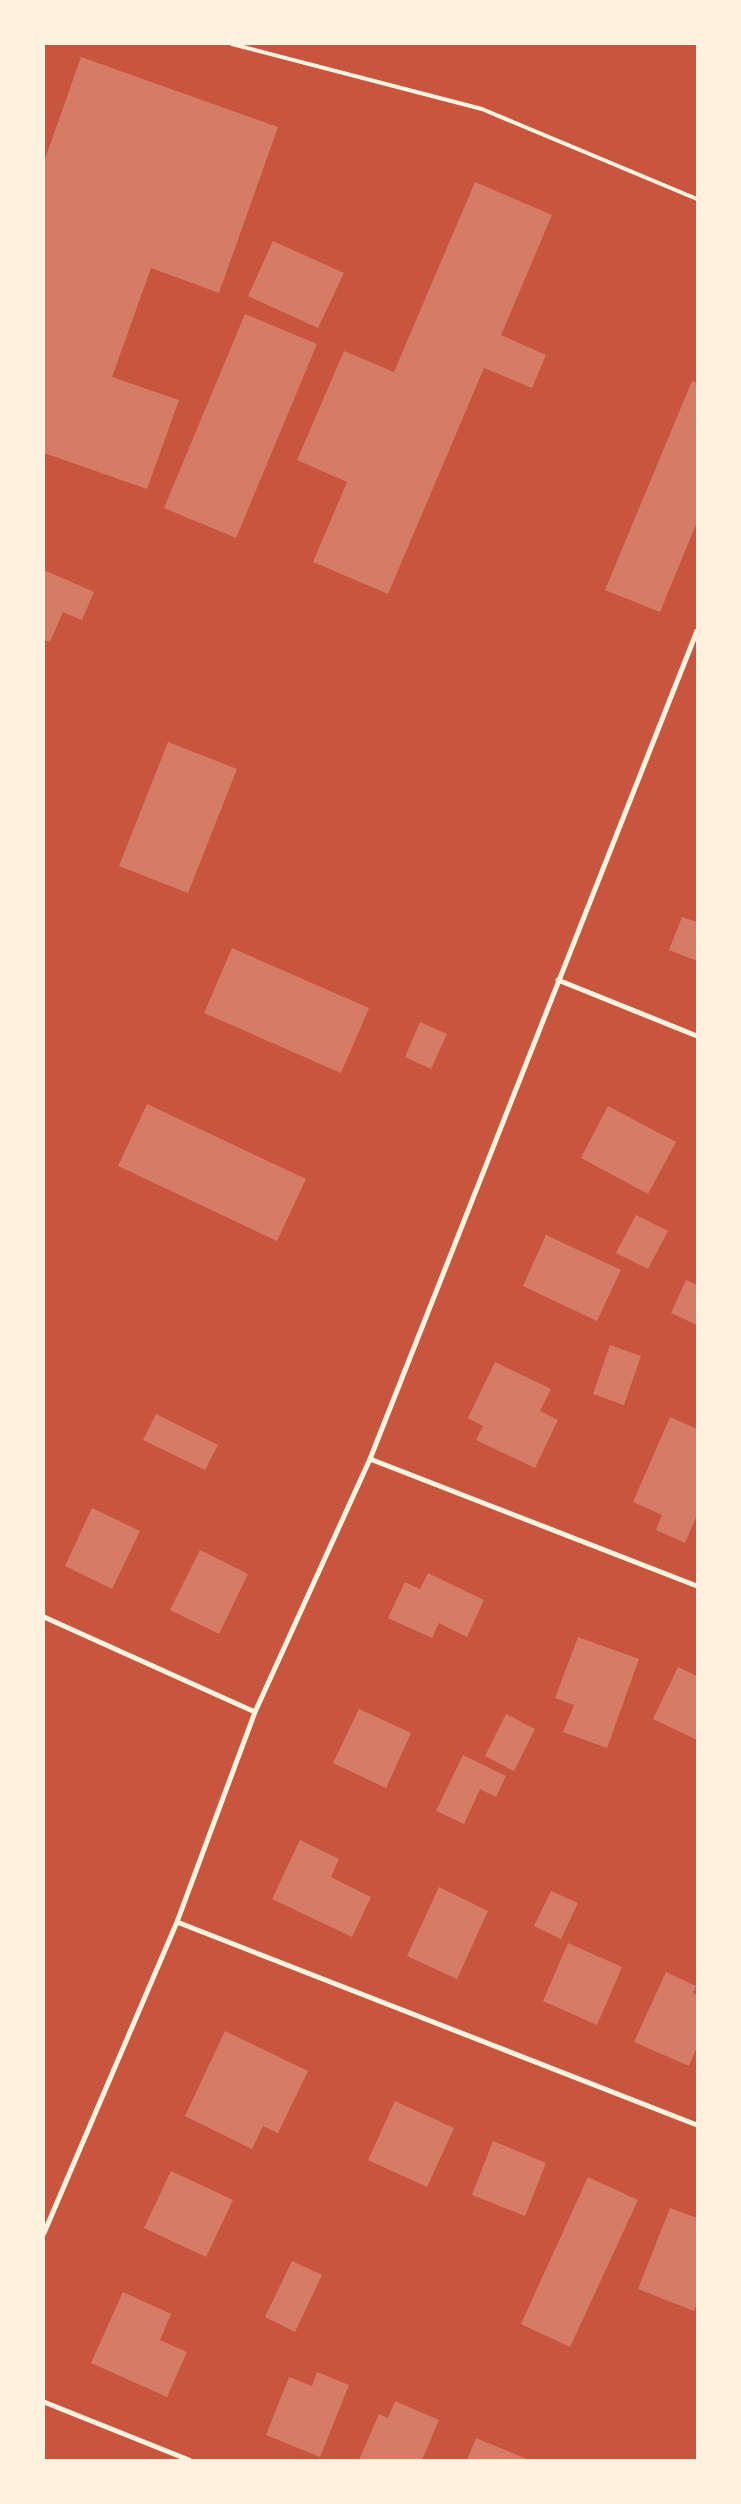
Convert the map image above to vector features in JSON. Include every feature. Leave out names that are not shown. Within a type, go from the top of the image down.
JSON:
[{"type":"street","points":[[44,2233],[177,1922],[255,1712],[370,1459],[697,631]]},
{"type":"street","points":[[558,980],[697,1036]]},
{"type":"street","points":[[370,1459],[697,1586]]},
{"type":"street","points":[[44,1617],[255,1712]]},
{"type":"street","points":[[177,1922],[697,2125]]},
{"type":"street","points":[[44,2402],[189,2460]]},
{"type":"lane","points":[[232,44],[482,109],[697,199]]},
{"type":"building","points":[[81,57],[278,127],[219,293],[151,268],[112,377],[179,400],[147,489],[44,453],[44,162]]},
{"type":"building","points":[[475,182],[552,215],[501,335],[546,355],[532,388],[484,368],[388,594],[313,562],[347,482],[297,460],[344,351],[394,372]]},
{"type":"building","points":[[273,241],[344,273],[318,328],[248,296]]},
{"type":"building","points":[[245,314],[317,344],[236,538],[164,508]]},
{"type":"building","points":[[692,381],[697,383],[697,522],[660,612],[605,590]]},
{"type":"building","points":[[44,570],[94,592],[82,620],[63,612],[50,642],[44,640]]},
{"type":"building","points":[[168,742],[237,769],[188,893],[119,866]]},
{"type":"building","points":[[682,917],[697,922],[697,961],[669,950]]},
{"type":"building","points":[[232,948],[369,1008],[341,1073],[204,1013]]},
{"type":"building","points":[[420,1022],[447,1034],[431,1069],[405,1057]]},
{"type":"building","points":[[147,1104],[306,1179],[277,1241],[118,1166]]},
{"type":"building","points":[[608,1106],[676,1142],[648,1194],[581,1158]]},
{"type":"building","points":[[636,1215],[668,1231],[648,1269],[616,1253]]},
{"type":"building","points":[[546,1235],[621,1270],[597,1321],[523,1286]]},
{"type":"building","points":[[686,1280],[697,1285],[697,1325],[671,1313]]},
{"type":"building","points":[[610,1345],[641,1356],[624,1405],[593,1394]]},
{"type":"building","points":[[495,1362],[551,1389],[540,1411],[558,1420],[535,1468],[476,1440],[483,1426],[468,1418]]},
{"type":"building","points":[[156,1414],[218,1445],[205,1470],[143,1440]]},
{"type":"building","points":[[670,1417],[697,1429],[697,1515],[685,1543],[656,1530],[662,1515],[633,1502]]},
{"type":"building","points":[[92,1508],[140,1531],[112,1589],[65,1566]]},
{"type":"building","points":[[200,1550],[248,1574],[219,1634],[170,1610]]},
{"type":"building","points":[[428,1573],[484,1600],[467,1637],[439,1623],[432,1638],[388,1618],[405,1582],[420,1589]]},
{"type":"building","points":[[578,1637],[639,1659],[607,1748],[563,1732],[574,1705],[555,1698]]},
{"type":"building","points":[[678,1667],[697,1676],[697,1740],[653,1719]]},
{"type":"building","points":[[359,1709],[411,1733],[386,1788],[333,1763]]},
{"type":"building","points":[[506,1714],[535,1729],[514,1771],[485,1756]]},
{"type":"building","points":[[463,1755],[506,1776],[496,1797],[480,1789],[464,1824],[436,1811]]},
{"type":"building","points":[[300,1840],[339,1859],[331,1877],[371,1897],[352,1937],[272,1899]]},
{"type":"building","points":[[439,1887],[488,1911],[457,1979],[407,1956]]},
{"type":"building","points":[[551,1891],[578,1903],[561,1939],[534,1926]]},
{"type":"building","points":[[568,1943],[622,1967],[597,2025],[543,2001]]},
{"type":"building","points":[[666,1972],[696,1986],[693,1993],[697,1995],[697,2047],[689,2066],[634,2042]]},
{"type":"building","points":[[225,2031],[308,2071],[278,2133],[263,2126],[252,2149],[185,2116]]},
{"type":"building","points":[[395,2101],[454,2128],[427,2187],[368,2160]]},
{"type":"building","points":[[493,2141],[546,2163],[525,2216],[472,2195]]},
{"type":"building","points":[[171,2171],[233,2200],[206,2257],[144,2228]]},
{"type":"building","points":[[588,2177],[638,2200],[570,2347],[521,2324]]},
{"type":"building","points":[[670,2208],[697,2218],[697,2303],[694,2311],[638,2289]]},
{"type":"building","points":[[292,2261],[322,2275],[295,2332],[265,2317]]},
{"type":"building","points":[[123,2292],[171,2314],[160,2340],[187,2352],[167,2397],[91,2363]]},
{"type":"building","points":[[317,2372],[349,2385],[320,2457],[266,2435],[289,2377],[312,2386]]},
{"type":"building","points":[[395,2401],[439,2420],[422,2460],[359,2460],[379,2414],[388,2418]]},
{"type":"building","points":[[476,2438],[529,2460],[467,2460]]}]
